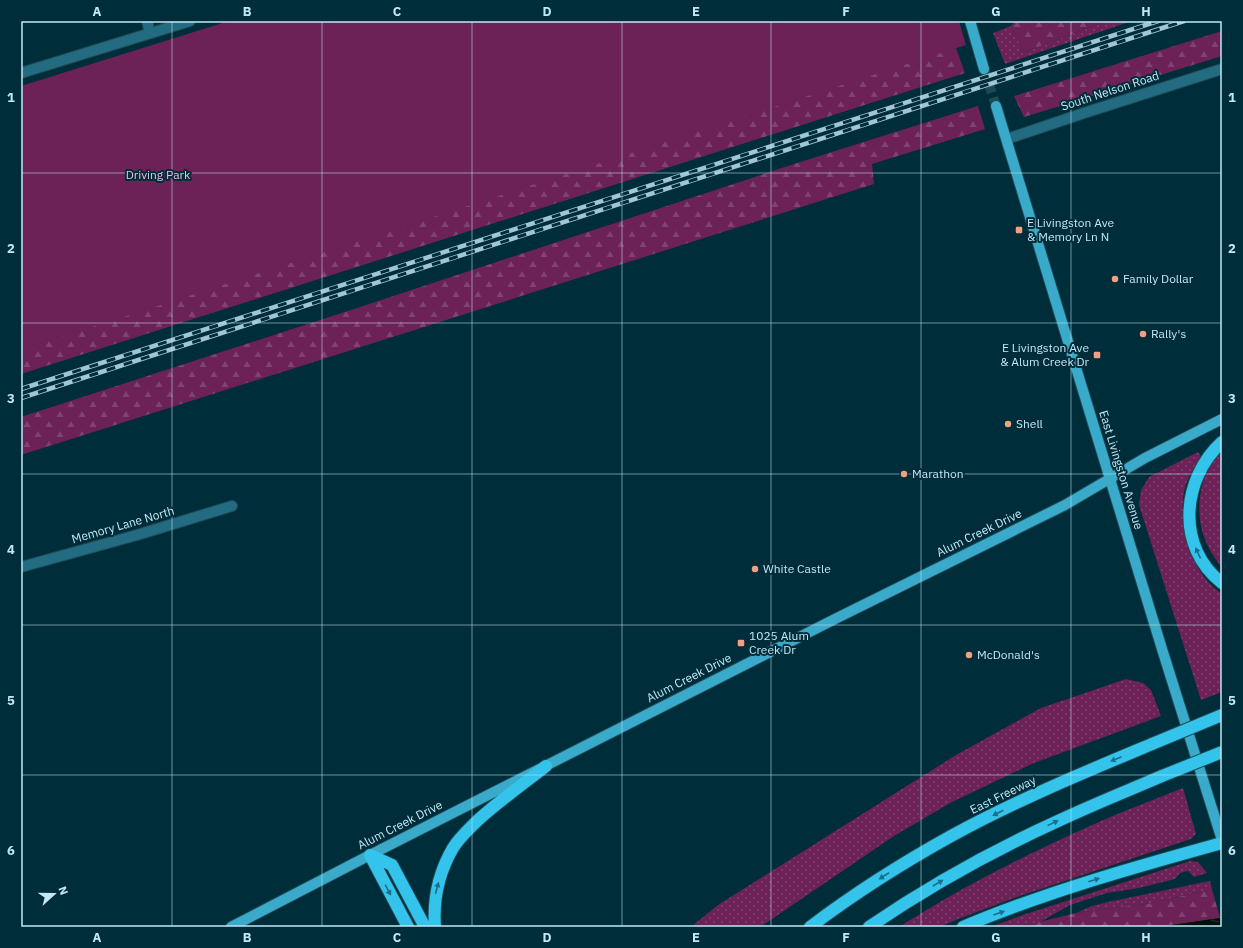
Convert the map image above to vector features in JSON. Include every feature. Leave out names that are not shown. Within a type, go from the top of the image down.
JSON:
[{"type":"highway","points":[[1222,442],[1212,452],[1199,470],[1194,485],[1190,513],[1190,528],[1197,552],[1208,570],[1222,583]]},
{"type":"highway","name":"East Freeway","points":[[810,927],[864,889],[903,864],[955,834],[1050,787],[1222,715]]},
{"type":"highway","points":[[869,927],[974,862],[1058,821],[1222,752]]},
{"type":"highway","points":[[434,927],[436,893],[443,869],[453,848],[466,832],[490,809],[546,766]]},
{"type":"highway","points":[[963,927],[989,916],[1072,888],[1222,841]]},
{"type":"highway","points":[[370,855],[408,927]]},
{"type":"highway","points":[[370,855],[392,864],[425,927]]},
{"type":"main road","points":[[970,21],[984,69]]},
{"type":"main road","name":"East Livingston Avenue","points":[[996,106],[1222,841]]},
{"type":"main road","name":"Alum Creek Drive","points":[[231,927],[835,619],[1065,505],[1145,458],[1222,419]]},
{"type":"street","points":[[147,21],[150,33]]},
{"type":"street","points":[[21,73],[190,21]]},
{"type":"street","name":"South Nelson Road","points":[[1007,139],[1222,69]]},
{"type":"street","name":"Memory Lane North","points":[[21,567],[137,535],[232,506]]},
{"type":"green space","name":"Driving Park","points":[[229,21],[959,21],[966,45],[21,350],[21,86]]},
{"type":"green space","points":[[1015,21],[1107,21],[1024,52],[1011,26]]},
{"type":"green space","points":[[1107,21],[1132,21],[1005,64],[993,33],[1011,26],[1024,52]]},
{"type":"green space","points":[[1222,31],[1222,56],[1024,117],[1014,96]]},
{"type":"green space","points":[[956,48],[965,73],[21,374],[21,302]]},
{"type":"green space","points":[[978,106],[985,129],[872,164],[874,184],[21,455],[21,417],[794,164]]},
{"type":"green space","points":[[1222,448],[1222,568],[1206,543],[1201,526],[1199,507],[1203,480],[1212,461]]},
{"type":"green space","points":[[1198,452],[1201,456],[1189,478],[1184,492],[1184,528],[1196,565],[1210,584],[1222,594],[1222,692],[1201,700],[1139,505],[1141,490],[1149,477]]},
{"type":"green space","points":[[1126,679],[1143,683],[1151,690],[1161,716],[1034,763],[950,803],[894,836],[760,927],[691,927],[718,905],[956,755],[1041,708]]},
{"type":"green space","points":[[1183,788],[1196,834],[1191,839],[1014,898],[940,927],[899,927],[965,888],[1033,853],[1105,820]]},
{"type":"green space","points":[[1190,861],[1198,862],[1207,873],[1194,877],[1188,871],[1180,873],[1175,879],[1139,888],[1107,893],[1068,906],[1040,922],[1019,927],[990,927],[1026,914]]},
{"type":"green space","points":[[1210,881],[1212,889],[1152,903],[1076,913],[1092,906],[1108,902]]},
{"type":"green space","points":[[1212,889],[1220,918],[1158,927],[1019,927],[1076,913],[1152,903]]},
{"type":"water","points":[[1220,918],[1222,927],[1158,927]]},
{"type":"tunnel","points":[[984,69],[996,106]]},
{"type":"railway","points":[[21,389],[1158,21]]},
{"type":"railway","points":[[21,398],[1184,21]]},
{"type":"place","name":"E Livingston Ave & Memory Ln N","points":[[1019,230]]},
{"type":"place","name":"Family Dollar","points":[[1115,279]]},
{"type":"place","name":"Rally's","points":[[1143,334]]},
{"type":"place","name":"E Livingston Ave & Alum Creek Dr","points":[[1097,355]]},
{"type":"place","name":"Shell","points":[[1008,424]]},
{"type":"place","name":"Marathon","points":[[904,474]]},
{"type":"place","name":"White Castle","points":[[755,569]]},
{"type":"place","name":"1025 Alum Creek Dr","points":[[741,643]]},
{"type":"place","name":"McDonald's","points":[[969,655]]}]
